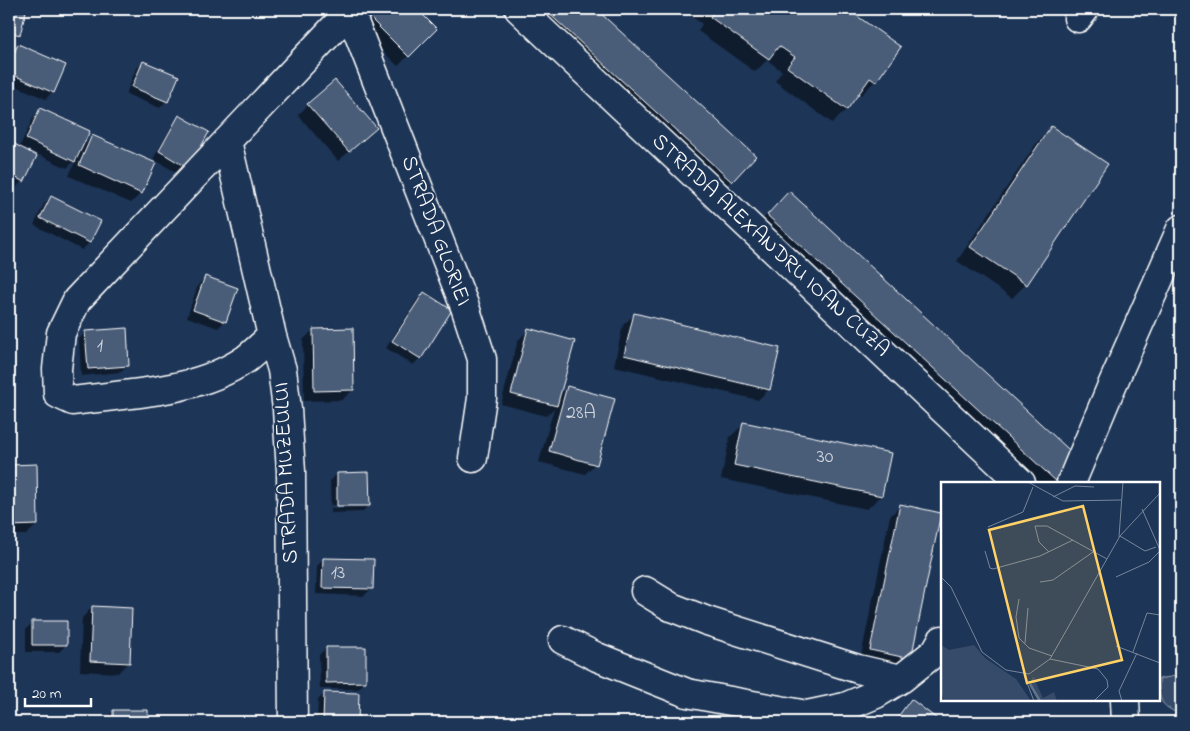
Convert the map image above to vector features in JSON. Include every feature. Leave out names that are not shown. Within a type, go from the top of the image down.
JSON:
[{"type":"street","name":"STRADA ALEXANDRU IOAN CUZA","points":[[519,9],[1018,482]]},
{"type":"street","points":[[272,336],[240,362],[220,373],[184,386],[73,401],[58,394],[57,369],[60,333],[77,300],[351,10]]},
{"type":"street","name":"STRADA GLORIEI","points":[[351,10],[465,307],[482,359],[482,398],[473,458]]},
{"type":"street","name":"STRADA MUZEULUI","points":[[227,141],[272,336],[282,370],[287,409],[291,472],[293,722]]},
{"type":"street","points":[[1072,482],[1181,229]]},
{"type":"street","points":[[645,591],[671,607],[707,621],[858,668],[901,679]]},
{"type":"street","points":[[563,640],[597,657],[687,692],[808,715],[845,708],[876,694],[901,679],[934,652],[941,642]]},
{"type":"street","points":[[1124,701],[1126,722]]},
{"type":"shaded area","points":[[1181,675],[1181,715],[1162,702],[1160,698],[1160,679]]},
{"type":"building","points":[[9,9],[26,11],[20,35],[9,32]]},
{"type":"building","points":[[379,9],[417,9],[437,29],[409,57],[370,18]]},
{"type":"building","points":[[544,9],[596,9],[756,156],[732,182]]},
{"type":"building","points":[[713,9],[847,9],[901,47],[876,82],[870,78],[847,110],[787,67],[795,57],[779,46],[769,59],[710,17],[715,10]]},
{"type":"building","points":[[18,44],[66,65],[54,93],[9,73],[9,65]]},
{"type":"building","points":[[143,61],[179,76],[168,102],[132,87]]},
{"type":"building","points":[[335,80],[377,128],[349,152],[307,104]]},
{"type":"building","points":[[40,108],[90,131],[75,162],[26,139]]},
{"type":"building","points":[[179,115],[209,132],[189,169],[159,151]]},
{"type":"building","points":[[1051,126],[1108,164],[1027,285],[970,247]]},
{"type":"building","points":[[92,135],[156,163],[142,194],[79,165]]},
{"type":"building","points":[[9,141],[37,156],[24,182],[9,174]]},
{"type":"building","points":[[789,191],[1080,460],[1057,482],[767,215]]},
{"type":"building","points":[[51,196],[101,221],[90,243],[40,218]]},
{"type":"building","points":[[205,276],[238,288],[226,322],[193,310]]},
{"type":"building","points":[[424,292],[452,310],[421,359],[392,341]]},
{"type":"building","points":[[634,313],[780,348],[770,390],[624,355]]},
{"type":"building","points":[[127,328],[129,366],[88,369],[85,331]]},
{"type":"building","points":[[353,328],[354,390],[314,391],[313,329]]},
{"type":"building","points":[[528,328],[575,341],[557,406],[511,394]]},
{"type":"building","points":[[567,386],[615,399],[597,465],[549,451]]},
{"type":"building","points":[[743,422],[891,453],[882,496],[734,465]]},
{"type":"building","points":[[37,464],[38,525],[9,526],[9,465]]},
{"type":"building","points":[[369,472],[370,506],[337,506],[337,473]]},
{"type":"building","points":[[900,504],[941,513],[911,659],[870,650]]},
{"type":"building","points":[[323,558],[374,559],[373,589],[322,588]]},
{"type":"building","points":[[92,606],[132,608],[130,663],[90,661]]},
{"type":"building","points":[[32,621],[67,621],[67,645],[32,645]]},
{"type":"building","points":[[326,647],[366,647],[366,682],[326,683]]},
{"type":"building","points":[[324,692],[359,693],[358,722],[323,722]]},
{"type":"building","points":[[911,699],[941,722],[903,722],[897,718]]},
{"type":"building","points":[[113,710],[148,710],[148,722],[113,722]]}]
